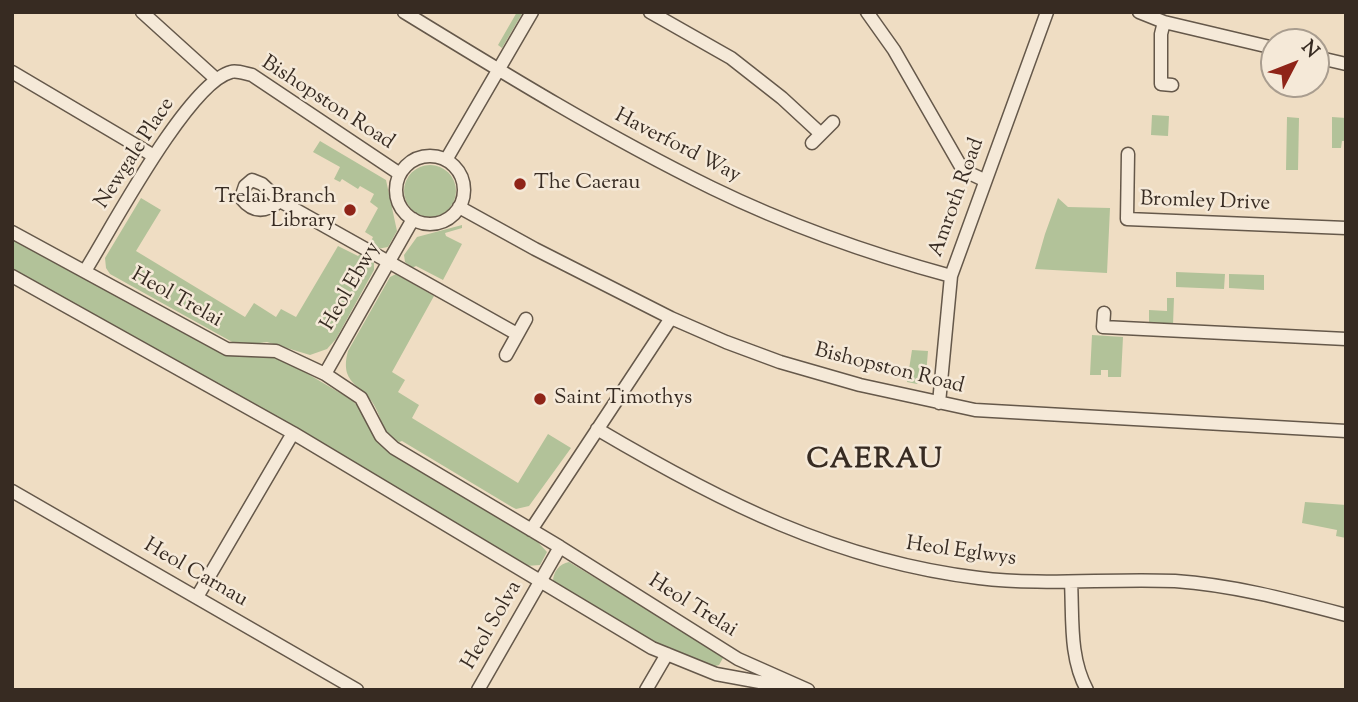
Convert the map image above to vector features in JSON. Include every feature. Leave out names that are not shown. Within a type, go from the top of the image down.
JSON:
[{"type":"street","points":[[142,12],[216,79]]},
{"type":"street","name":"Haverford Way","points":[[404,12],[499,71],[642,152],[715,189],[788,222],[909,265],[951,276]]},
{"type":"street","points":[[412,219],[422,223],[443,221],[459,207],[463,186],[460,176],[446,160],[532,12]]},
{"type":"street","points":[[650,12],[731,58],[782,99],[817,139],[833,122]]},
{"type":"street","points":[[867,12],[894,50],[960,165],[967,172],[984,180]]},
{"type":"street","name":"Amroth Road","points":[[939,403],[951,276],[1047,12]]},
{"type":"street","points":[[1139,12],[1164,22],[1260,45]]},
{"type":"street","points":[[1164,22],[1161,34],[1161,84],[1172,85]]},
{"type":"street","points":[[742,67],[751,56]]},
{"type":"street","name":"Newgale Place","points":[[85,271],[154,156],[187,110],[216,79],[233,71]]},
{"type":"street","name":"Bishopston Road","points":[[233,71],[252,75],[400,174]]},
{"type":"street","points":[[12,72],[154,156]]},
{"type":"street","name":"Bromley Drive","points":[[1128,154],[1127,219],[1346,228]]},
{"type":"street","name":"Bishopston Road","points":[[412,219],[399,204],[396,184],[400,174],[415,159],[436,157],[446,160]]},
{"type":"street","points":[[280,201],[517,334]]},
{"type":"street","name":"Bishopston Road","points":[[459,207],[523,243],[671,318],[780,362],[860,385],[975,410],[1346,431]]},
{"type":"street","name":"Heol Ebwy","points":[[325,374],[412,219]]},
{"type":"street","name":"Heol Trelai","points":[[12,232],[227,349],[276,351],[325,374],[361,398],[381,436],[394,448],[560,547],[738,659],[806,690]]},
{"type":"street","name":"Heol Trelai","points":[[12,276],[293,433],[652,648],[716,674],[806,690]]},
{"type":"street","points":[[1104,313],[1103,327],[1346,340]]},
{"type":"street","points":[[531,530],[671,318]]},
{"type":"street","points":[[506,355],[526,319]]},
{"type":"street","name":"Heol Eglwys","points":[[597,429],[728,502],[797,533],[890,563],[978,578],[1071,582],[1162,581],[1242,588],[1346,615]]},
{"type":"street","points":[[197,597],[293,433]]},
{"type":"street","name":"Heol Carnau","points":[[12,491],[358,690]]},
{"type":"street","points":[[541,582],[560,547]]},
{"type":"street","name":"Heol Solva","points":[[478,690],[541,582]]},
{"type":"street","points":[[1071,582],[1074,653],[1080,677],[1087,690]]},
{"type":"street","points":[[646,690],[667,654]]},
{"type":"street","points":[[736,677],[738,659]]},
{"type":"green space","points":[[517,12],[523,12],[502,48],[498,45]]},
{"type":"green space","points":[[1152,115],[1169,116],[1168,136],[1151,135]]},
{"type":"green space","points":[[1287,117],[1299,118],[1298,170],[1286,170]]},
{"type":"green space","points":[[1332,117],[1346,118],[1346,141],[1342,141],[1341,148],[1332,148]]},
{"type":"green space","points":[[320,141],[386,180],[397,231],[388,247],[377,249],[369,245],[373,237],[365,232],[378,208],[370,202],[374,194],[360,186],[358,189],[342,179],[340,182],[334,179],[340,167],[313,152]]},
{"type":"green space","points":[[430,165],[440,167],[448,173],[454,181],[454,201],[448,209],[440,215],[430,217],[420,215],[412,209],[406,201],[404,191],[406,181],[412,173],[420,167]]},
{"type":"green space","points":[[141,198],[161,210],[136,251],[245,317],[254,303],[276,317],[281,309],[296,317],[338,246],[358,256],[361,253],[374,263],[374,270],[336,339],[327,349],[310,355],[267,342],[246,345],[234,343],[110,274],[106,268],[105,258]]},
{"type":"green space","points":[[1058,198],[1068,207],[1110,208],[1107,273],[1035,269]]},
{"type":"green space","points":[[462,225],[462,228],[445,233],[462,244],[443,280],[416,266],[412,268],[405,262],[404,255],[417,237]]},
{"type":"green space","points":[[12,239],[221,353],[276,357],[352,400],[363,412],[377,441],[385,448],[535,539],[547,552],[540,565],[526,566],[304,432],[12,270]]},
{"type":"green space","points":[[1176,272],[1225,274],[1224,289],[1176,287]]},
{"type":"green space","points":[[396,274],[434,296],[392,372],[405,380],[398,392],[419,405],[412,418],[518,483],[548,434],[571,448],[529,506],[516,509],[512,507],[393,438],[373,404],[349,377],[346,370],[348,351],[390,277]]},
{"type":"green space","points":[[1229,274],[1264,275],[1264,290],[1229,288]]},
{"type":"green space","points":[[1167,298],[1174,298],[1173,325],[1149,324],[1149,310],[1167,311]]},
{"type":"green space","points":[[1092,335],[1123,337],[1121,377],[1108,377],[1108,370],[1101,370],[1101,375],[1090,375]]},
{"type":"green space","points":[[912,350],[928,351],[926,375],[917,384],[907,382]]},
{"type":"green space","points":[[1305,502],[1346,505],[1346,538],[1336,536],[1337,530],[1302,523]]},
{"type":"green space","points":[[569,562],[721,654],[723,658],[719,665],[712,667],[656,645],[553,582],[557,569]]},
{"type":"place","name":"The Caerau","points":[[520,184]]},
{"type":"place","name":"Trelai Branch Library","points":[[350,210]]},
{"type":"place","name":"Saint Timothys","points":[[540,399]]},
{"type":"district","name":"CAERAU","points":[[875,462]]}]
